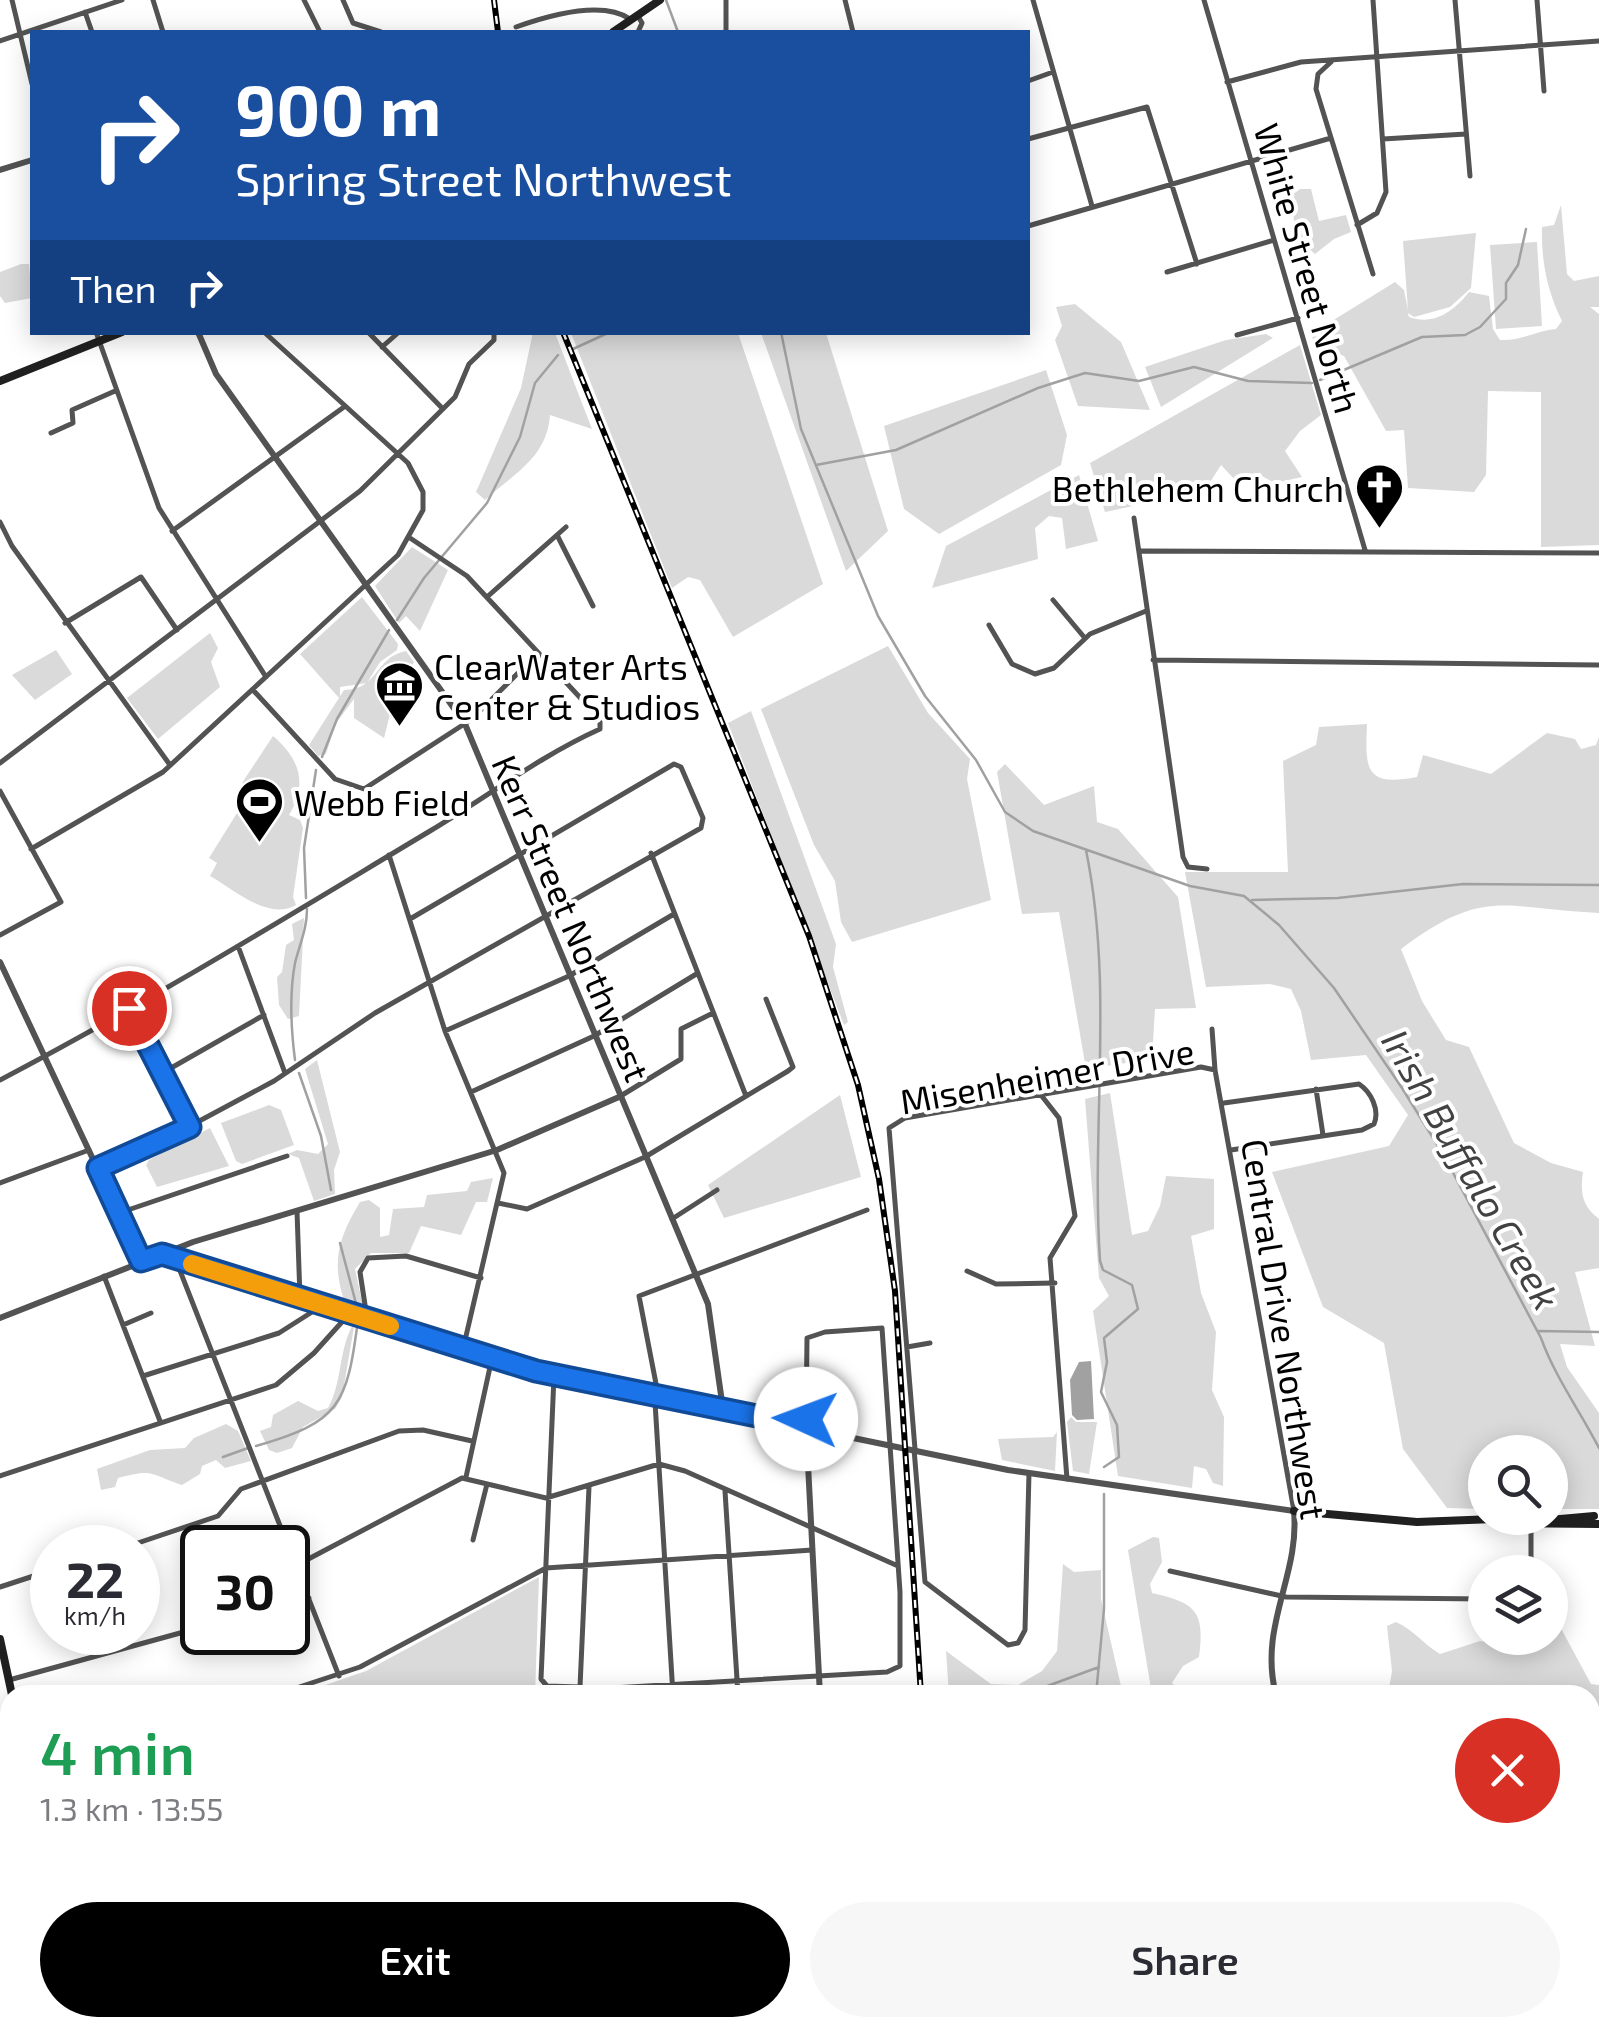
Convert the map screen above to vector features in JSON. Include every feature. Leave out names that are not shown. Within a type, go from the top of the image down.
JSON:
[{"type":"main road","points":[[616,30],[656,2]]},
{"type":"main road","points":[[0,381],[97,337]]},
{"type":"main road","points":[[1294,1511],[1416,1522],[1468,1522]]},
{"type":"main road","points":[[1568,1517],[1597,1518]]},
{"type":"main road","points":[[1568,1519],[1597,1518]]},
{"type":"main road","points":[[0,1639],[10,1685]]},
{"type":"street","points":[[12,0],[30,77]]},
{"type":"street","points":[[33,30],[122,0]]},
{"type":"street","points":[[153,0],[162,30]]},
{"type":"street","points":[[304,0],[319,30]]},
{"type":"street","points":[[343,0],[353,23],[375,30]]},
{"type":"street","points":[[724,0],[726,30]]},
{"type":"street","points":[[844,0],[852,30]]},
{"type":"street","points":[[1033,0],[1092,206]]},
{"type":"street","name":"White Street North","points":[[1204,0],[1365,550]]},
{"type":"street","points":[[1358,226],[1374,216],[1385,200],[1373,0]]},
{"type":"street","points":[[1454,0],[1470,176]]},
{"type":"street","points":[[1536,0],[1544,91]]},
{"type":"street","points":[[516,27],[586,5],[616,8],[642,24],[639,30]]},
{"type":"street","points":[[85,12],[91,30]]},
{"type":"street","points":[[0,42],[30,31]]},
{"type":"street","points":[[1227,82],[1301,62],[1323,64],[1376,55],[1599,41]]},
{"type":"street","points":[[1323,64],[1316,89],[1372,274]]},
{"type":"street","points":[[1030,80],[1053,72]]},
{"type":"street","points":[[1030,138],[1147,106],[1197,264]]},
{"type":"street","points":[[1382,140],[1466,134]]},
{"type":"street","points":[[1030,225],[1330,138]]},
{"type":"street","points":[[0,170],[30,161]]},
{"type":"street","points":[[1168,272],[1274,240]]},
{"type":"street","points":[[1238,335],[1298,318]]},
{"type":"street","name":"Kerr Street Northwest","points":[[199,335],[217,376],[465,724],[710,1311],[722,1409]]},
{"type":"street","points":[[31,848],[170,766],[365,585],[410,538],[422,515],[423,492],[400,452],[267,335]]},
{"type":"street","points":[[371,335],[443,409]]},
{"type":"street","points":[[382,346],[395,335]]},
{"type":"street","points":[[0,763],[321,521],[400,452],[457,394],[469,364],[493,335]]},
{"type":"street","points":[[97,337],[152,493],[266,678]]},
{"type":"street","points":[[52,433],[73,422],[74,407],[115,391]]},
{"type":"street","points":[[172,531],[344,406]]},
{"type":"street","points":[[1134,518],[1134,539],[1140,551],[1184,862],[1207,869]]},
{"type":"street","points":[[0,522],[66,624],[170,766]]},
{"type":"street","points":[[487,597],[566,527]]},
{"type":"street","points":[[558,535],[593,606]]},
{"type":"street","points":[[0,1080],[238,946],[603,724],[487,597],[446,560],[410,538]]},
{"type":"street","points":[[0,552],[12,546]]},
{"type":"street","points":[[1140,551],[1599,553]]},
{"type":"street","points":[[66,624],[141,576],[176,630]]},
{"type":"street","points":[[1053,600],[1084,637]]},
{"type":"street","points":[[988,626],[1012,664],[1035,674],[1054,668],[1084,637],[1146,611]]},
{"type":"street","points":[[254,690],[336,779],[350,787],[374,786],[465,724],[538,653]]},
{"type":"street","points":[[1153,660],[1599,666]]},
{"type":"street","points":[[98,1168],[190,1127],[285,1073],[429,982],[703,824],[682,767],[674,764],[410,919]]},
{"type":"street","points":[[0,791],[60,902],[0,934]]},
{"type":"street","points":[[651,853],[746,1096]]},
{"type":"street","points":[[389,855],[445,1031],[497,1150],[504,1178],[464,1349]]},
{"type":"street","points":[[445,1031],[569,976],[674,913]]},
{"type":"street","points":[[238,946],[285,1073]]},
{"type":"street","points":[[0,962],[141,1261]]},
{"type":"street","points":[[471,1092],[594,1036],[698,974]]},
{"type":"street","points":[[498,1203],[527,1209],[645,1157],[792,1067],[766,999]]},
{"type":"street","points":[[129,1008],[190,1127]]},
{"type":"street","points":[[0,1318],[141,1261],[497,1150],[620,1097],[680,1059],[681,1029],[714,1013]]},
{"type":"street","points":[[164,1072],[264,1015]]},
{"type":"street","name":"Central Drive Northwest","points":[[1212,1028],[1215,1070],[1294,1511],[1294,1537],[1269,1650],[1274,1685]]},
{"type":"street","name":"Misenheimer Drive","points":[[1029,1473],[1026,1630],[1018,1642],[1008,1645],[925,1582],[888,1133],[896,1122],[1040,1094],[1200,1067],[1215,1070]]},
{"type":"street","points":[[1224,1104],[1359,1084],[1377,1115],[1374,1124],[1366,1128],[1231,1150]]},
{"type":"street","points":[[1316,1089],[1323,1136]]},
{"type":"street","points":[[1040,1094],[1059,1118],[1075,1216],[1070,1231],[1052,1252],[1067,1479]]},
{"type":"street","points":[[0,1183],[89,1150]]},
{"type":"street","points":[[119,1213],[287,1156]]},
{"type":"street","points":[[672,1219],[717,1190]]},
{"type":"street","points":[[672,1684],[656,1397],[639,1296],[867,1210]]},
{"type":"street","points":[[297,1212],[300,1298]]},
{"type":"street","points":[[162,1254],[554,1376],[1029,1473],[1294,1511]]},
{"type":"street","points":[[367,1318],[360,1272],[368,1258],[406,1256],[481,1278]]},
{"type":"street","points":[[175,1258],[281,1525]]},
{"type":"street","points":[[967,1271],[996,1284],[1055,1283]]},
{"type":"street","points":[[104,1276],[160,1422]]},
{"type":"street","points":[[143,1376],[279,1333],[323,1305]]},
{"type":"street","points":[[0,1476],[286,1379],[350,1313]]},
{"type":"street","points":[[123,1325],[151,1314]]},
{"type":"street","points":[[649,1685],[819,1674],[887,1672],[900,1666],[898,1566],[882,1328],[826,1332],[807,1338],[806,1426],[812,1550],[819,1674],[820,1685]]},
{"type":"street","points":[[907,1347],[930,1343]]},
{"type":"street","points":[[466,1478],[492,1358]]},
{"type":"street","points":[[552,1685],[543,1684],[554,1376]]},
{"type":"street","points":[[160,1536],[218,1516],[236,1492],[406,1429],[472,1440]]},
{"type":"street","points":[[310,1558],[466,1478],[549,1497],[658,1464],[898,1566]]},
{"type":"street","points":[[473,1540],[487,1484]]},
{"type":"street","points":[[580,1685],[589,1487]]},
{"type":"street","points":[[726,1490],[738,1685]]},
{"type":"street","points":[[309,1685],[339,1676],[546,1568],[812,1550]]},
{"type":"street","points":[[1170,1572],[1233,1582],[1280,1596],[1468,1599]]},
{"type":"street","points":[[0,1587],[30,1577]]},
{"type":"street","points":[[310,1598],[339,1676]]},
{"type":"street","points":[[9,1680],[180,1633]]},
{"type":"shaded area","points":[[1300,189],[1311,189],[1319,221],[1346,215],[1351,232],[1315,254],[1295,236],[1292,195]]},
{"type":"shaded area","points":[[1561,205],[1567,274],[1574,281],[1599,276],[1599,307],[1590,307],[1599,314],[1599,545],[1541,547],[1541,392],[1488,391],[1486,475],[1474,492],[1408,488],[1404,430],[1386,431],[1344,356],[1316,347],[1311,334],[1395,282],[1404,290],[1408,310],[1403,241],[1476,233],[1471,288],[1450,307],[1414,317],[1408,313],[1409,317],[1427,320],[1443,315],[1469,292],[1489,296],[1493,329],[1500,340],[1556,329],[1562,321],[1546,275],[1542,227],[1554,225]]},
{"type":"shaded area","points":[[1537,242],[1542,326],[1496,329],[1490,245]]},
{"type":"shaded area","points":[[29,264],[30,298],[5,303],[0,296],[0,272]]},
{"type":"shaded area","points":[[1075,304],[1121,342],[1150,410],[1078,406],[1055,340],[1062,326],[1056,307]]},
{"type":"shaded area","points":[[1266,334],[1273,338],[1161,407],[1145,367],[1226,340]]},
{"type":"shaded area","points":[[532,335],[556,335],[592,429],[550,415],[548,430],[536,453],[485,500],[476,492],[521,388]]},
{"type":"shaded area","points":[[572,335],[739,335],[823,584],[733,637],[700,580],[688,577],[672,588]]},
{"type":"shaded area","points":[[762,335],[827,335],[888,531],[846,571]]},
{"type":"shaded area","points":[[1300,345],[1321,415],[1300,431],[1285,451],[1302,477],[1275,483],[1260,475],[1237,482],[1221,465],[1207,487],[1202,482],[1163,484],[1138,505],[1105,512],[1090,463]]},
{"type":"shaded area","points":[[1046,370],[1067,435],[1061,465],[939,534],[904,509],[884,426]]},
{"type":"shaded area","points":[[1079,475],[1098,541],[1066,549],[1062,518],[1049,516],[1035,528],[1038,559],[932,588],[946,546]]},
{"type":"shaded area","points":[[412,547],[448,570],[420,631],[406,616],[399,623],[375,586]]},
{"type":"shaded area","points":[[362,597],[398,644],[397,650],[380,662],[367,683],[340,687],[340,699],[300,654]]},
{"type":"shaded area","points":[[210,633],[218,648],[211,662],[220,687],[158,739],[127,698]]},
{"type":"shaded area","points":[[888,646],[928,713],[970,759],[967,779],[991,900],[852,942],[841,922],[835,881],[814,845],[761,709]]},
{"type":"shaded area","points":[[56,650],[72,674],[35,700],[12,675]]},
{"type":"shaded area","points":[[406,651],[414,662],[392,706],[384,738],[354,718],[354,699],[336,723],[326,754],[318,756],[309,745],[344,690],[364,684],[387,660]]},
{"type":"shaded area","points":[[751,711],[836,944],[833,967],[848,1022],[844,1025],[728,723]]},
{"type":"shaded area","points":[[1367,724],[1368,764],[1378,777],[1387,779],[1417,777],[1423,755],[1491,774],[1547,733],[1575,739],[1581,749],[1596,745],[1599,737],[1599,913],[1517,906],[1476,909],[1454,916],[1401,949],[1422,1001],[1446,1040],[1469,1047],[1514,1143],[1551,1163],[1583,1172],[1584,1198],[1599,1219],[1599,1268],[1575,1272],[1595,1346],[1560,1344],[1567,1367],[1599,1413],[1599,1509],[1568,1509],[1568,1435],[1468,1435],[1468,1509],[1447,1508],[1403,1449],[1384,1343],[1323,1307],[1272,1172],[1389,1146],[1408,1115],[1366,1055],[1311,1060],[1301,1011],[1291,989],[1270,984],[1206,987],[1185,872],[1288,872],[1283,761],[1316,745],[1319,727]]},
{"type":"shaded area","name":"Webb Field","points":[[273,736],[290,754],[298,772],[298,793],[289,815],[300,820],[303,828],[293,897],[296,905],[285,909],[263,907],[210,876],[217,863],[209,858],[242,805],[254,798],[281,810],[242,783]]},
{"type":"shaded area","points":[[1005,764],[1044,805],[1094,786],[1097,822],[1118,829],[1178,897],[1196,1008],[1155,1009],[1152,1059],[1086,1069],[1059,912],[1022,914],[997,772]]},
{"type":"shaded area","points":[[304,918],[299,1016],[288,1019],[279,1005],[277,977],[282,972],[286,945],[294,940],[292,924]]},
{"type":"shaded area","points":[[317,1060],[340,1152],[334,1170],[335,1194],[314,1201],[299,1158],[288,1154],[297,1150],[318,1154],[328,1144],[305,1069]]},
{"type":"shaded area","points":[[1110,1093],[1132,1235],[1148,1231],[1160,1206],[1166,1176],[1214,1179],[1214,1229],[1191,1236],[1201,1293],[1216,1332],[1212,1390],[1224,1417],[1223,1486],[1213,1483],[1206,1469],[1194,1466],[1192,1488],[1118,1476],[1093,1311],[1109,1296],[1099,1278],[1085,1099]]},
{"type":"shaded area","points":[[840,1095],[861,1177],[724,1218],[708,1185]]},
{"type":"shaded area","points":[[269,1105],[281,1110],[294,1145],[242,1164],[236,1161],[221,1123]]},
{"type":"shaded area","points":[[210,1128],[229,1166],[157,1187],[146,1165],[149,1160]]},
{"type":"shaded area","points":[[493,1178],[487,1202],[476,1202],[461,1235],[421,1226],[409,1253],[371,1253],[355,1269],[364,1311],[346,1306],[339,1277],[339,1253],[346,1228],[360,1202],[369,1200],[380,1208],[380,1237],[389,1235],[393,1209],[424,1207],[427,1195],[467,1191],[471,1182]]},
{"type":"shaded area","points":[[355,1321],[342,1397],[335,1409],[303,1427],[292,1448],[277,1453],[269,1450],[260,1431],[271,1427],[273,1415],[298,1401],[318,1411],[328,1408]]},
{"type":"shaded area","points":[[1091,1361],[1094,1419],[1077,1420],[1072,1415],[1070,1380],[1079,1362]]},
{"type":"shaded area","points":[[1071,1417],[1076,1422],[1097,1422],[1089,1474],[1073,1471],[1067,1422]]},
{"type":"shaded area","points":[[226,1424],[238,1431],[251,1461],[225,1468],[216,1460],[202,1466],[200,1474],[182,1485],[139,1473],[118,1478],[115,1487],[101,1490],[97,1469],[150,1450],[185,1448],[194,1438]]},
{"type":"shaded area","points":[[1057,1432],[1055,1471],[1002,1460],[998,1439],[1053,1437]]},
{"type":"shaded area","points":[[1153,1537],[1159,1538],[1162,1562],[1150,1584],[1152,1593],[1188,1606],[1198,1619],[1199,1657],[1183,1666],[1174,1685],[1150,1685],[1128,1550]]},
{"type":"shaded area","points":[[1063,1564],[1074,1572],[1101,1570],[1101,1599],[1121,1685],[1018,1685],[1042,1671],[1057,1651]]},
{"type":"shaded area","points":[[539,1577],[535,1685],[325,1685],[366,1671]]},
{"type":"shaded area","points":[[1396,1622],[1402,1625],[1440,1654],[1468,1645],[1468,1655],[1568,1655],[1568,1641],[1591,1684],[1599,1685],[1390,1685],[1387,1626]]},
{"type":"shaded area","points":[[946,1651],[991,1684],[1018,1685],[948,1685]]},
{"type":"waterway","name":"Irish Buffalo Creek","points":[[666,0],[677,30]]},
{"type":"waterway","points":[[1320,380],[1422,337],[1465,335],[1480,327],[1506,299],[1506,283],[1518,265],[1526,229]]},
{"type":"waterway","points":[[573,349],[603,335]]},
{"type":"waterway","name":"Irish Buffalo Creek","points":[[782,335],[801,429],[878,616],[925,696],[976,760],[1005,812],[1033,831],[1190,886],[1244,896],[1279,925],[1334,988],[1443,1154],[1599,1448]]},
{"type":"waterway","points":[[397,620],[424,578],[487,503],[520,437],[535,383],[558,355]]},
{"type":"waterway","points":[[816,465],[896,450],[1038,388],[1085,373],[1139,381],[1194,367],[1248,381],[1312,383]]},
{"type":"waterway","points":[[322,757],[337,719],[389,630]]},
{"type":"waterway","points":[[306,898],[304,848],[316,770]]},
{"type":"waterway","points":[[1086,850],[1099,953],[1100,1261],[1103,1270],[1132,1285],[1138,1309],[1104,1338],[1107,1362],[1101,1392],[1117,1425],[1119,1457],[1104,1467]]},
{"type":"waterway","points":[[1252,900],[1338,898],[1463,884],[1599,885]]},
{"type":"waterway","points":[[295,1060],[292,987],[307,909]]},
{"type":"waterway","points":[[299,1073],[321,1136],[331,1190]]},
{"type":"waterway","points":[[340,1243],[358,1311]]},
{"type":"waterway","points":[[256,1446],[306,1428],[334,1406],[349,1372],[358,1320]]},
{"type":"waterway","points":[[1539,1331],[1599,1332]]},
{"type":"waterway","points":[[223,1457],[248,1448]]},
{"type":"waterway","points":[[1097,1685],[1104,1609],[1104,1494]]},
{"type":"waterway","points":[[1050,1685],[1099,1667]]},
{"type":"railway","points":[[494,0],[498,30]]},
{"type":"railway","points":[[564,335],[809,936],[858,1085],[879,1179],[895,1291],[920,1685]]},
{"type":"slow traffic","points":[[192,1264],[390,1326]]},
{"type":"place","name":"Bethlehem Church","points":[[1379,530]]},
{"type":"place","name":"ClearWater Arts Center & Studios","points":[[399,728]]},
{"type":"place","name":"Webb Field","points":[[259,844]]},
{"type":"route","points":[[129,1008],[190,1127],[98,1168],[141,1261],[162,1254],[554,1376],[806,1426],[806,1419]]}]
